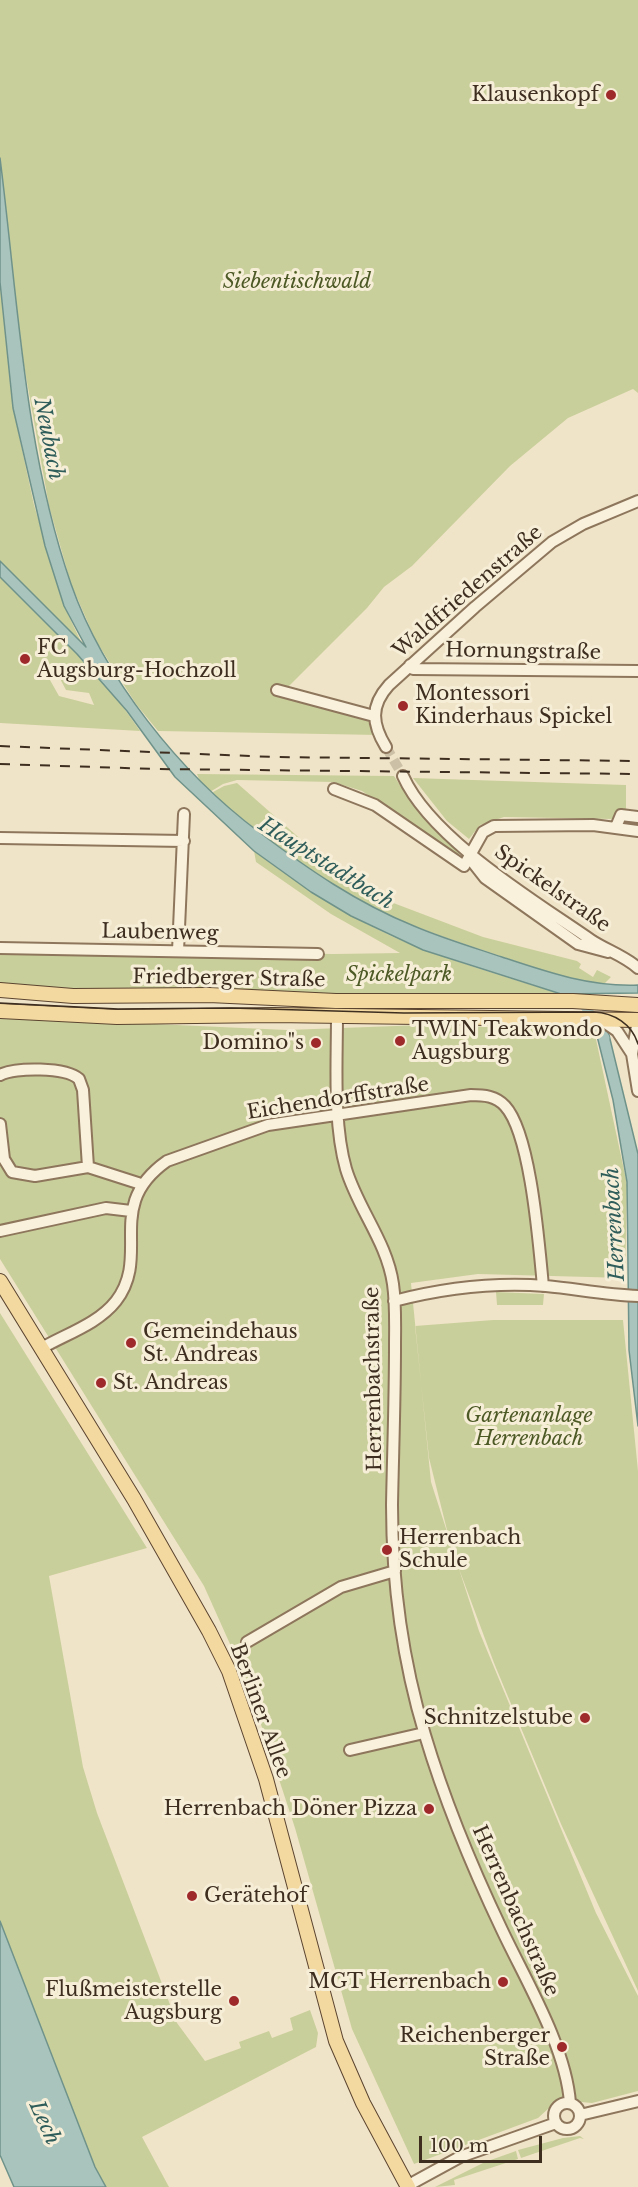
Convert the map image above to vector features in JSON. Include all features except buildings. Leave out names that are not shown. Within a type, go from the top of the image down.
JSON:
[{"type":"main road","name":"Friedberger Straße","points":[[0,990],[73,996],[209,995],[425,1003],[602,1002],[638,1005]]},
{"type":"main road","name":"Friedberger Straße","points":[[0,1011],[117,1017],[578,1017],[607,1021],[638,1020]]},
{"type":"main road","name":"Berliner Allee","points":[[0,1281],[172,1565],[229,1671],[266,1779],[336,2041],[363,2103],[407,2186]]},
{"type":"street","name":"Waldfriedenstraße","points":[[374,716],[383,692],[410,665],[552,542],[583,524],[638,501]]},
{"type":"street","name":"Hornungstraße","points":[[410,665],[413,669],[638,671]]},
{"type":"street","points":[[277,690],[374,716],[379,735],[386,747]]},
{"type":"street","name":"Spickelstraße","points":[[403,777],[425,810],[471,854],[613,952],[636,964]]},
{"type":"street","name":"Spickelstraße","points":[[334,789],[356,795],[375,805],[464,866],[478,872],[578,945],[593,950],[613,952]]},
{"type":"street","points":[[178,951],[184,813]]},
{"type":"street","points":[[616,827],[621,815],[638,817]]},
{"type":"street","points":[[471,854],[483,832],[494,826],[616,827],[638,831]]},
{"type":"street","points":[[0,838],[184,841]]},
{"type":"street","name":"Spickelstraße","points":[[464,866],[471,854]]},
{"type":"street","name":"Spickelstraße","points":[[471,854],[478,872]]},
{"type":"street","name":"Laubenweg","points":[[0,948],[318,954]]},
{"type":"street","name":"Herrenbachstraße","points":[[338,1016],[340,1114],[346,1169],[387,1261],[394,1301],[395,1402],[392,1508],[395,1570],[407,1663],[424,1733],[472,1864],[547,2025],[564,2073],[570,2103]]},
{"type":"street","points":[[638,1020],[632,1054],[638,1091]]},
{"type":"street","points":[[607,1021],[632,1054]]},
{"type":"street","points":[[0,1075],[12,1071],[39,1070],[70,1073],[79,1079],[83,1090],[88,1167]]},
{"type":"street","name":"Eichendorffstraße","points":[[42,1348],[91,1322],[117,1300],[129,1273],[131,1211],[141,1184],[166,1161],[202,1146],[268,1125],[471,1095],[494,1098],[502,1103],[513,1116],[519,1134],[534,1211],[543,1286]]},
{"type":"street","points":[[0,1124],[4,1159],[12,1172],[35,1176],[88,1167],[141,1184]]},
{"type":"street","points":[[0,1231],[106,1208],[131,1211]]},
{"type":"street","points":[[394,1301],[464,1286],[543,1286],[633,1296]]},
{"type":"street","points":[[246,1642],[341,1587],[395,1570]]},
{"type":"street","points":[[350,1750],[424,1733]]},
{"type":"street","points":[[580,2115],[638,2101]]},
{"type":"street","points":[[570,2103],[577,2108],[580,2115],[576,2125],[569,2129],[561,2128],[554,2117],[557,2108],[570,2103]]},
{"type":"street","points":[[407,2186],[460,2157],[556,2123]]},
{"type":"green space","name":"Siebentischwald","points":[[0,0],[638,0],[638,393],[633,389],[568,418],[510,466],[412,566],[384,587],[367,608],[284,691],[374,716],[379,735],[158,731],[136,704],[96,641],[71,584],[49,506],[19,337],[0,158]]},
{"type":"green space","points":[[0,282],[13,408],[34,505],[64,606],[84,648],[0,561]]},
{"type":"green space","points":[[0,577],[92,670],[140,731],[0,723]],"holes":[[[56,671],[66,690],[89,693],[94,705],[59,696],[50,680]]]},
{"type":"green space","points":[[197,774],[394,776],[416,809],[460,854],[454,855],[362,791],[333,782],[237,780],[223,784],[210,792],[200,782]]},
{"type":"green space","points":[[413,778],[626,785],[626,813],[613,819],[504,817],[480,825],[469,839],[447,821]]},
{"type":"green space","points":[[237,783],[313,850],[357,885],[375,896],[483,937],[577,961],[581,964],[579,968],[593,977],[597,970],[611,977],[604,984],[599,984],[560,976],[386,915],[305,868],[214,796],[213,792]]},
{"type":"green space","name":"Spickelpark","points":[[254,851],[315,893],[358,919],[402,941],[441,956],[557,993],[556,999],[58,989],[0,984],[0,950],[400,953],[331,914],[256,862]]},
{"type":"green space","points":[[0,1017],[287,1030],[422,1025],[594,1030],[627,1184],[625,1278],[478,1274],[411,1283],[431,1482],[479,1631],[596,1913],[638,1996],[638,2091],[592,2103],[558,2100],[538,2118],[414,2164],[352,2029],[295,1828],[247,1682],[204,1586],[0,1259]]},
{"type":"green space","points":[[496,1292],[544,1294],[543,1305],[497,1305]]},
{"type":"green space","points":[[0,1313],[147,1548],[49,1576],[83,1767],[97,1813],[177,2023],[205,2061],[241,2048],[239,2042],[269,2031],[272,2038],[293,2030],[290,2018],[310,2010],[318,2033],[316,2047],[142,2137],[169,2187],[106,2187],[95,2167],[0,1927]]},
{"type":"green space","name":"Gartenanlage Herrenbach","points":[[493,1320],[623,1320],[638,1471],[638,1991],[561,1824],[494,1663],[452,1550],[429,1458],[415,1326]]},
{"type":"green space","points":[[580,2136],[584,2139],[580,2138],[521,2158],[518,2150],[563,2138]]},
{"type":"green space","points":[[516,2151],[518,2159],[454,2180],[455,2185],[435,2187],[485,2162]]},
{"type":"water","points":[[0,158],[25,373],[33,427],[55,533],[85,619],[124,688],[148,721],[201,782],[230,808],[296,859],[353,896],[393,917],[457,942],[569,977],[603,984],[638,985],[638,993],[561,994],[423,950],[351,916],[311,892],[254,851],[175,777],[127,711],[77,654],[0,577],[0,561],[86,647],[64,606],[45,546],[13,408],[0,282]]},
{"type":"water","points":[[595,1028],[609,1035],[638,1154],[638,1426],[629,1350],[627,1182],[613,1100]]},
{"type":"water","name":"Lech","points":[[0,1921],[95,2167],[106,2187],[14,2187],[0,2155]]},
{"type":"waterway","name":"Herrenbach","points":[[580,1000],[605,1038]]},
{"type":"tunnel","points":[[386,747],[403,776]]},
{"type":"tram line","points":[[0,1003],[118,1009],[231,1008],[404,1013],[594,1012],[615,1017],[627,1025],[638,1044]]},
{"type":"railway","points":[[0,746],[275,757],[638,761]]},
{"type":"railway","points":[[0,764],[157,769],[638,774]]},
{"type":"place","name":"Klausenkopf","points":[[611,95]]},
{"type":"place","name":"FC Augsburg-Hochzoll","points":[[25,659]]},
{"type":"place","name":"Montessori Kinderhaus Spickel","points":[[403,706]]},
{"type":"place","name":"TWIN Teakwondo Augsburg","points":[[400,1041]]},
{"type":"place","name":"Domino\"s","points":[[316,1043]]},
{"type":"place","name":"Gemeindehaus St. Andreas","points":[[131,1343]]},
{"type":"place","name":"St. Andreas","points":[[101,1383]]},
{"type":"place","name":"Herrenbach Schule","points":[[387,1550]]},
{"type":"place","name":"Schnitzelstube","points":[[585,1718]]},
{"type":"place","name":"Herrenbach Döner Pizza","points":[[429,1809]]},
{"type":"place","name":"Gerätehof","points":[[192,1896]]},
{"type":"place","name":"MGT Herrenbach","points":[[503,1982]]},
{"type":"place","name":"Flußmeisterstelle Augsburg","points":[[234,2001]]},
{"type":"place","name":"Reichenberger Straße","points":[[562,2047]]},
{"type":"water label","name":"Neubach","points":[[48,439]]},
{"type":"water label","name":"Hauptstadtbach","points":[[326,864]]}]
